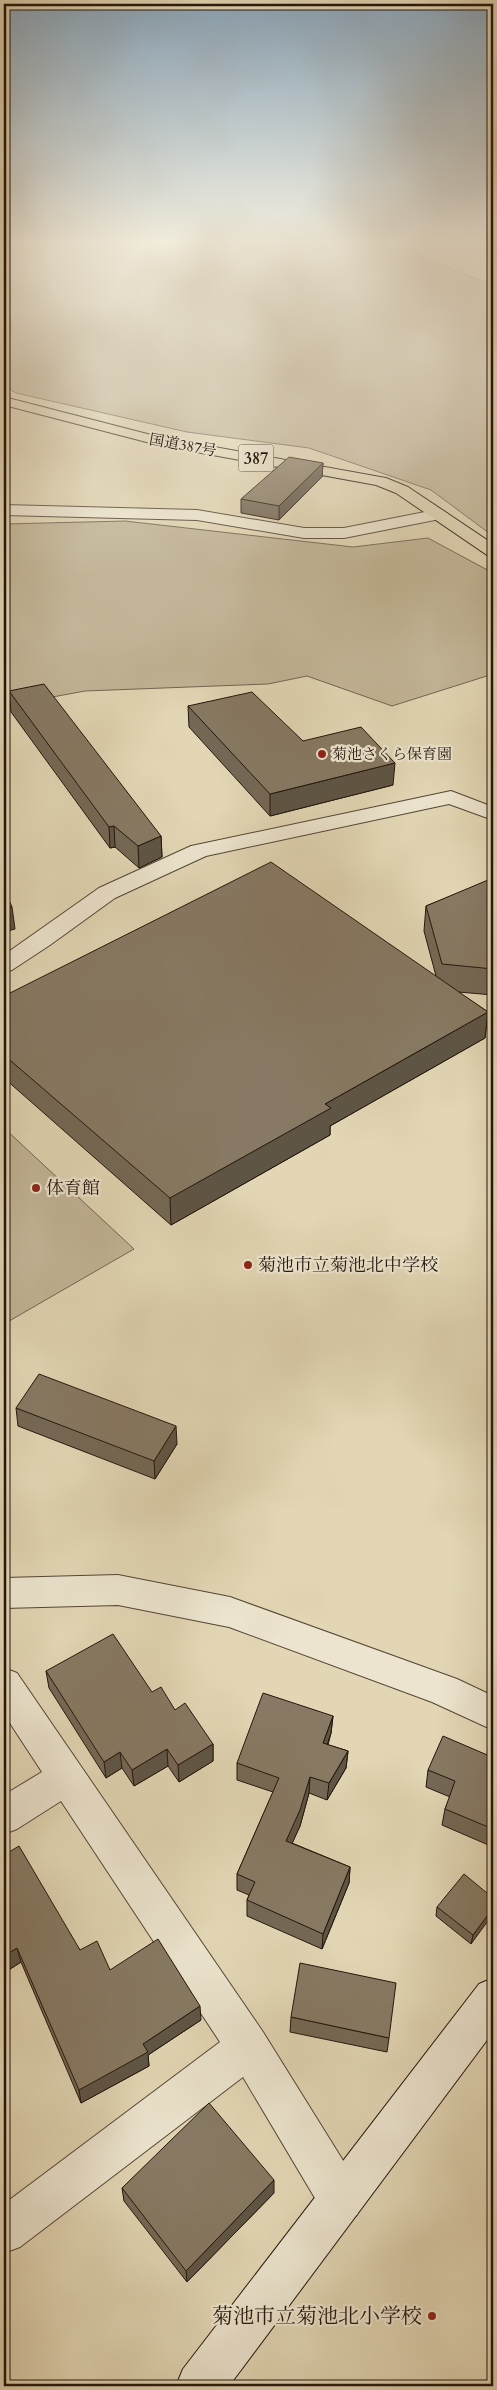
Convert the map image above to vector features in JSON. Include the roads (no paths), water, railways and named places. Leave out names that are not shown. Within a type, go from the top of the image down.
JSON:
[{"type":"highway","name":"国道387号","points":[[4,401],[158,441],[380,481],[402,490],[493,551]]},
{"type":"street","points":[[4,510],[66,510],[196,515],[304,533],[344,533],[440,514]]},
{"type":"street","points":[[4,965],[107,893],[199,851],[451,797],[493,814]]},
{"type":"street","points":[[4,1593],[118,1590],[230,1612],[444,1690],[493,1714]]},
{"type":"street","points":[[4,1684],[248,2047],[341,2200]]},
{"type":"street","points":[[4,1816],[66,1777]]},
{"type":"street","points":[[200,2386],[493,1998]]},
{"type":"street","points":[[4,2231],[248,2047]]},
{"type":"place","name":"菊池さくら保育園","points":[[322,754]]},
{"type":"place","name":"体育館","points":[[36,1188]]},
{"type":"place","name":"菊池市立菊池北中学校","points":[[248,1265]]},
{"type":"place","name":"菊池市立菊池北小学校","points":[[432,2316]]}]
